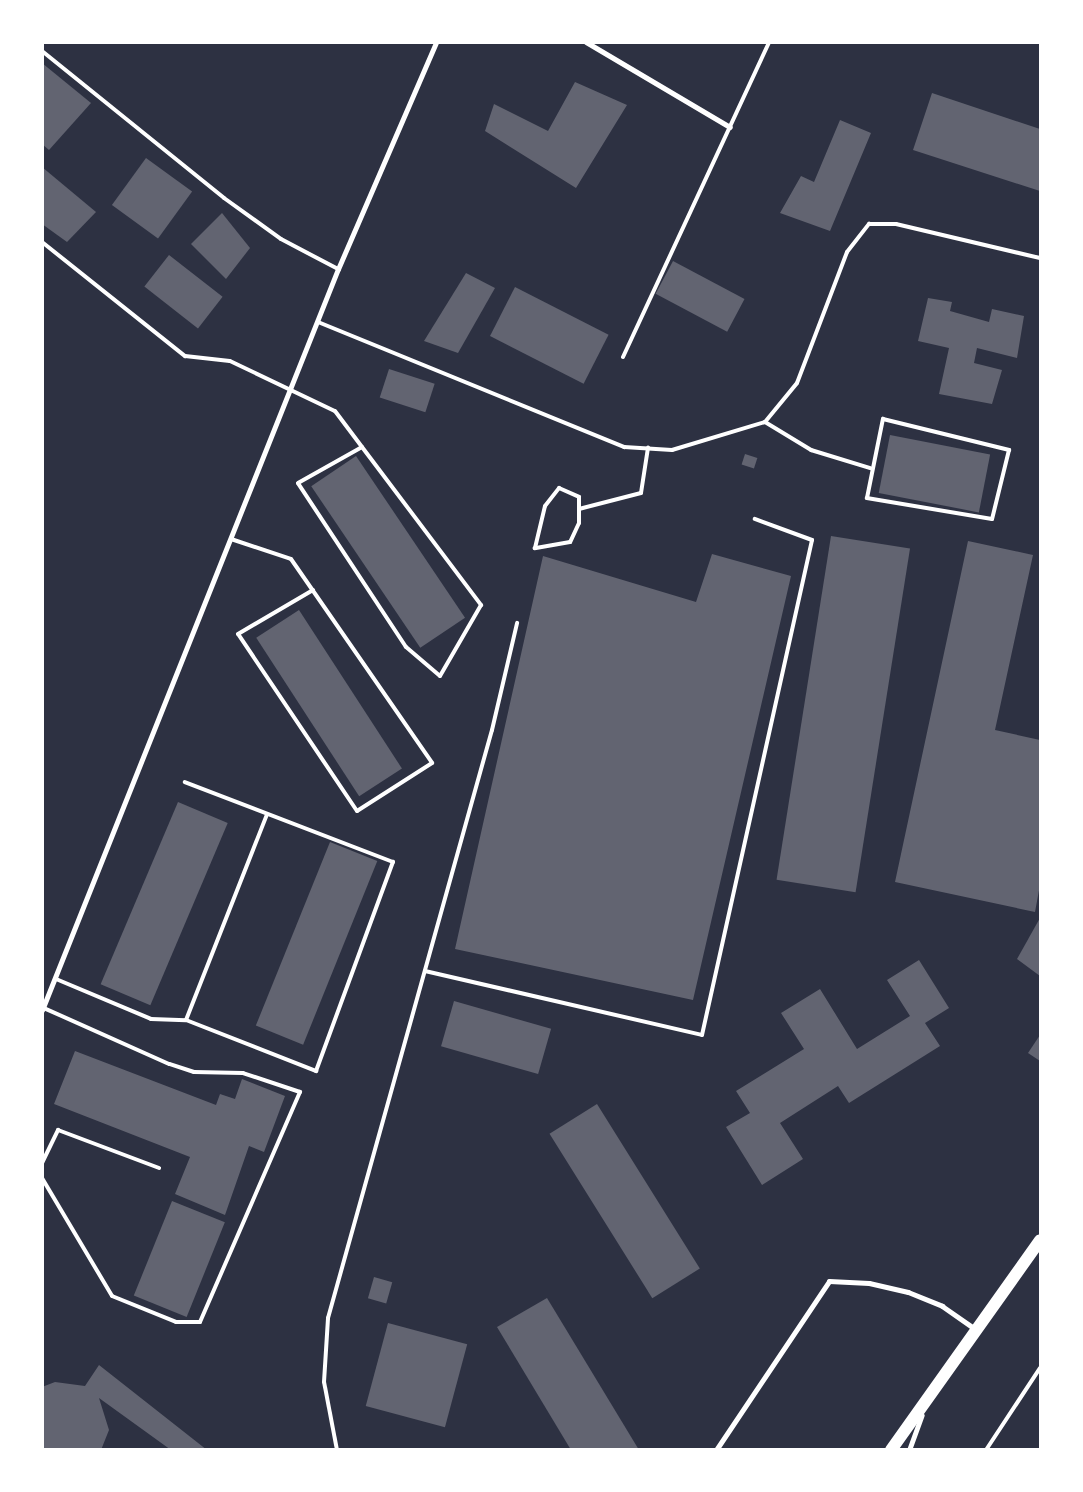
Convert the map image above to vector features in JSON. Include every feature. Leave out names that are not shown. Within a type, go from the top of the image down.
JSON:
[{"type":"main road","points":[[892,1450],[933,1387],[977,1330],[1040,1240]]},
{"type":"street","points":[[43,1009],[338,269],[436,42]]},
{"type":"street","points":[[586,42],[730,127]]},
{"type":"street","points":[[716,1450],[830,1281],[869,1283],[908,1292],[942,1306],[977,1330]]},
{"type":"street","points":[[909,1450],[933,1387]]},
{"type":"lane","points":[[623,357],[770,42]]},
{"type":"lane","points":[[42,51],[224,198],[281,239],[338,269]]},
{"type":"lane","points":[[318,322],[624,447],[672,450],[765,422],[797,383],[847,252],[870,224],[896,224],[1040,258]]},
{"type":"lane","points":[[42,242],[185,356],[230,361],[335,411],[481,605],[440,676],[406,647],[298,483],[362,447]]},
{"type":"lane","points":[[883,419],[1009,450],[992,519],[867,498],[870,468],[883,419]]},
{"type":"lane","points":[[765,422],[810,450],[870,468]]},
{"type":"lane","points":[[579,509],[641,493],[648,448]]},
{"type":"lane","points":[[559,488],[579,498],[579,509],[579,523],[570,542],[535,548],[545,506],[559,488]]},
{"type":"lane","points":[[425,971],[702,1035],[812,540],[755,519]]},
{"type":"lane","points":[[231,540],[291,559],[313,590],[432,762],[357,811],[238,634],[313,590]]},
{"type":"lane","points":[[337,1450],[324,1382],[328,1318],[425,971],[517,623]]},
{"type":"lane","points":[[56,979],[151,1019],[186,1020],[316,1071],[393,862],[185,782]]},
{"type":"lane","points":[[186,1020],[267,814]]},
{"type":"lane","points":[[42,1178],[112,1296],[176,1322],[200,1322],[300,1092],[244,1073],[194,1072],[169,1064],[43,1009]]},
{"type":"lane","points":[[42,1163],[58,1130],[159,1168]]},
{"type":"lane","points":[[986,1450],[1040,1368]]},
{"type":"building","points":[[42,63],[91,103],[49,150],[42,144]]},
{"type":"building","points":[[575,82],[627,105],[576,188],[485,131],[494,104],[548,131]]},
{"type":"building","points":[[932,93],[1040,129],[1040,191],[913,150]]},
{"type":"building","points":[[840,120],[871,133],[830,231],[780,213],[801,176],[814,182]]},
{"type":"building","points":[[146,158],[192,192],[158,238],[112,205]]},
{"type":"building","points":[[42,167],[96,212],[67,242],[42,224]]},
{"type":"building","points":[[222,213],[250,248],[226,279],[191,244]]},
{"type":"building","points":[[169,255],[223,297],[198,328],[144,287]]},
{"type":"building","points":[[673,261],[745,299],[727,332],[656,294]]},
{"type":"building","points":[[466,273],[495,288],[458,353],[424,341]]},
{"type":"building","points":[[515,287],[609,335],[584,384],[490,336]]},
{"type":"building","points":[[928,298],[952,302],[950,311],[989,322],[992,309],[1024,316],[1017,358],[977,348],[974,363],[1002,370],[992,404],[939,394],[949,348],[918,341]]},
{"type":"building","points":[[389,369],[435,384],[425,412],[380,398]]},
{"type":"building","points":[[890,435],[990,454],[979,512],[879,493]]},
{"type":"building","points":[[745,454],[757,458],[754,468],[742,464]]},
{"type":"building","points":[[356,456],[465,618],[420,648],[311,486]]},
{"type":"building","points":[[831,536],[910,549],[856,892],[777,880]]},
{"type":"building","points":[[968,541],[1033,555],[995,730],[1040,740],[1040,885],[1035,912],[895,882]]},
{"type":"building","points":[[712,554],[791,576],[693,1000],[455,949],[543,556],[696,602]]},
{"type":"building","points":[[299,610],[402,769],[359,796],[256,638]]},
{"type":"building","points":[[178,802],[228,823],[150,1005],[101,984]]},
{"type":"building","points":[[330,842],[377,861],[303,1045],[256,1026]]},
{"type":"building","points":[[1040,918],[1040,976],[1017,959]]},
{"type":"building","points":[[919,960],[949,1008],[925,1023],[940,1046],[849,1103],[838,1086],[780,1123],[803,1159],[762,1185],[726,1127],[750,1113],[736,1091],[804,1049],[781,1013],[820,989],[857,1049],[910,1016],[887,980]]},
{"type":"building","points":[[454,1001],[551,1029],[538,1074],[441,1046]]},
{"type":"building","points":[[1040,1035],[1040,1061],[1028,1053]]},
{"type":"building","points":[[75,1051],[216,1105],[220,1094],[235,1099],[242,1079],[285,1096],[264,1152],[249,1146],[225,1215],[175,1194],[190,1157],[54,1104]]},
{"type":"building","points":[[597,1104],[700,1269],[652,1298],[550,1134]]},
{"type":"building","points":[[172,1201],[225,1222],[187,1317],[134,1296]]},
{"type":"building","points":[[374,1277],[392,1282],[386,1303],[368,1298]]},
{"type":"building","points":[[547,1298],[639,1450],[571,1450],[497,1327]]},
{"type":"building","points":[[388,1323],[467,1344],[445,1427],[366,1406]]},
{"type":"building","points":[[99,1365],[207,1450],[171,1450],[99,1398],[109,1430],[101,1450],[42,1450],[42,1387],[55,1382],[85,1386]]}]
